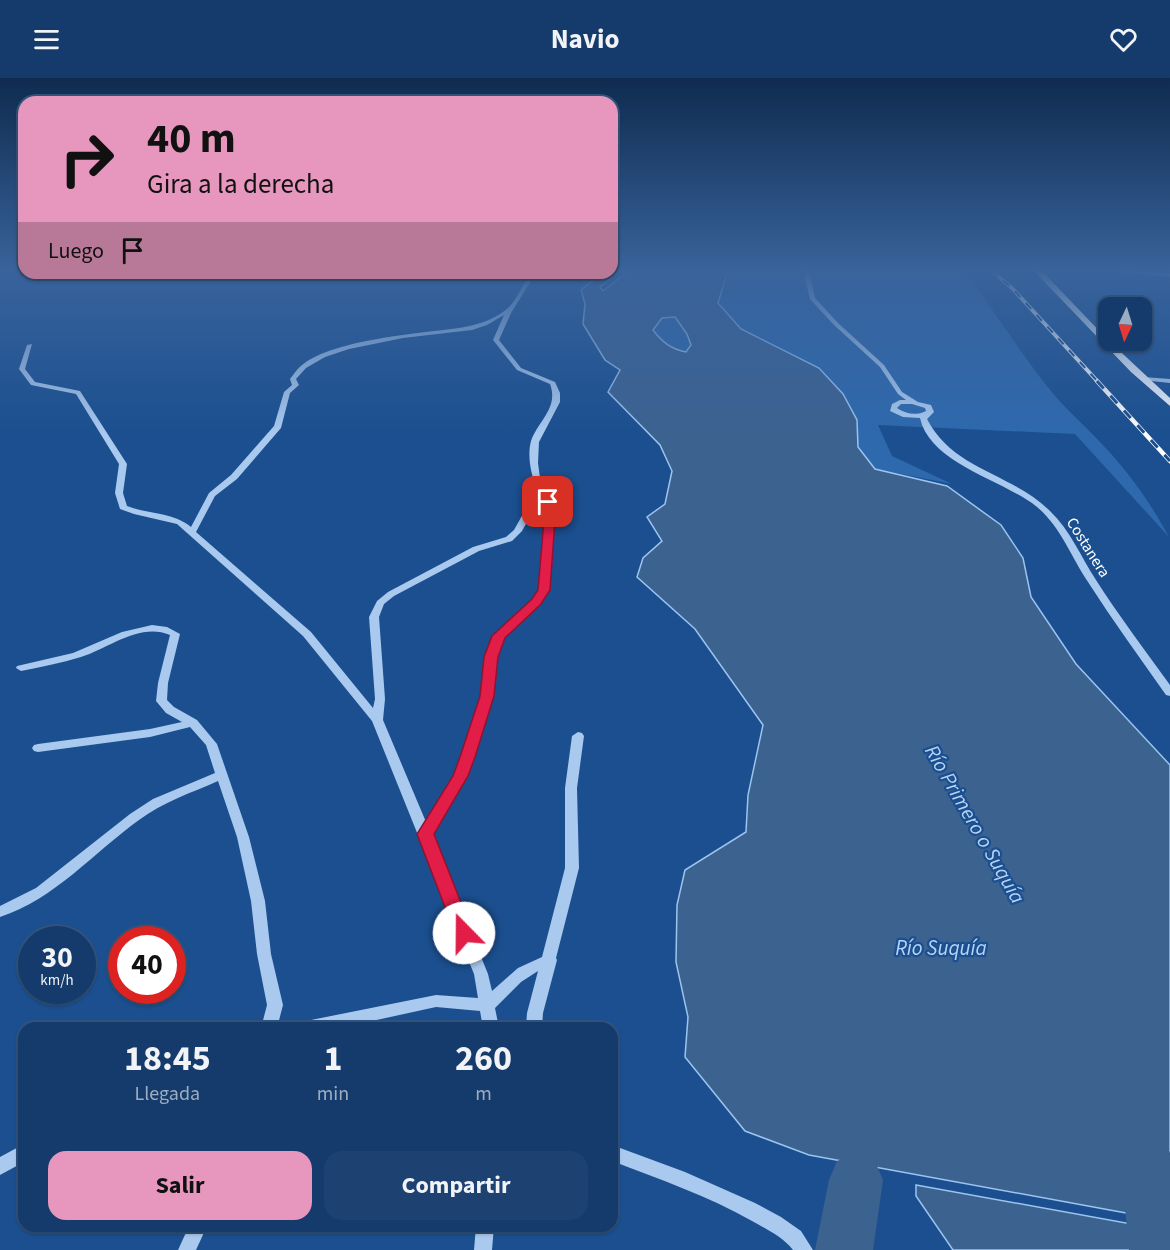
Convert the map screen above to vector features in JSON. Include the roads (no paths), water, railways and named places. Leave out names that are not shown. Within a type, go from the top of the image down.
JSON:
[{"type":"main road","points":[[1091,325],[1170,403]]},
{"type":"street","points":[[192,532],[213,495],[234,477],[278,426],[287,392],[296,385],[293,379],[301,367],[337,351],[385,340],[483,325]]},
{"type":"street","points":[[425,834],[464,766],[487,696],[491,657],[499,636],[536,602],[544,590],[550,520],[548,502],[540,489],[534,471],[534,442],[556,402],[557,393],[553,383],[519,369],[498,345],[496,335],[502,325]]},
{"type":"street","points":[[837,325],[882,366],[900,393],[928,407],[930,412],[925,415],[907,416]]},
{"type":"street","points":[[30,345],[22,369],[33,384],[78,392],[123,464],[119,494],[123,507],[134,512],[168,517],[180,522],[192,532],[307,634],[377,720],[481,974],[489,1022]]},
{"type":"street","points":[[1144,379],[1170,381]]},
{"type":"street","points":[[900,393],[896,403],[916,403]]},
{"type":"street","name":"Costanera","points":[[896,403],[892,407],[894,411],[926,426],[944,448],[976,469],[1030,498],[1059,525],[1090,578],[1170,693]]},
{"type":"street","points":[[925,415],[923,419],[926,426]]},
{"type":"street","points":[[377,720],[380,699],[374,617],[380,603],[391,594],[476,549],[509,539],[518,531],[540,489]]},
{"type":"street","points":[[21,668],[79,655],[139,631],[167,629],[175,634],[174,645],[162,682],[161,701],[170,710],[193,723],[211,744],[222,775],[243,837],[258,901],[264,954],[275,1005],[271,1022]]},
{"type":"street","points":[[39,748],[150,733],[193,723]]},
{"type":"street","points":[[535,1022],[572,868],[571,788],[578,736]]},
{"type":"street","points":[[0,912],[41,891],[134,817],[157,802],[222,775]]},
{"type":"street","points":[[488,1005],[516,975],[550,960]]},
{"type":"street","points":[[335,1022],[436,1001],[488,1005]]},
{"type":"street","points":[[618,1155],[669,1172],[786,1228],[802,1243],[804,1250]]},
{"type":"street","points":[[0,1167],[18,1156]]},
{"type":"street","points":[[187,1250],[195,1232]]},
{"type":"street","points":[[483,1250],[484,1232]]},
{"type":"water","name":"Río Suquía","points":[[583,325],[657,325],[653,330],[660,338],[676,349],[686,352],[691,345],[680,325],[737,325],[741,329],[819,368],[843,394],[857,420],[858,447],[875,469],[947,486],[1001,525],[1023,558],[1031,597],[1076,664],[1170,765],[1170,1212],[1146,1208],[1148,1217],[809,1155],[745,1131],[685,1057],[688,1017],[676,962],[677,905],[685,870],[746,832],[748,795],[763,725],[695,629],[637,577],[643,558],[662,541],[647,517],[665,504],[672,471],[660,445],[608,392],[620,370],[605,360]]},
{"type":"water","points":[[916,1185],[1170,1231],[1170,1250],[953,1250],[916,1196]]},
{"type":"waterway","name":"Río Primero o Suquía","points":[[1148,1165],[1158,1250]]},
{"type":"waterway","points":[[844,1250],[856,1180]]},
{"type":"railway","points":[[1046,325],[1099,383]]},
{"type":"railway","points":[[1097,381],[1170,461]]}]
